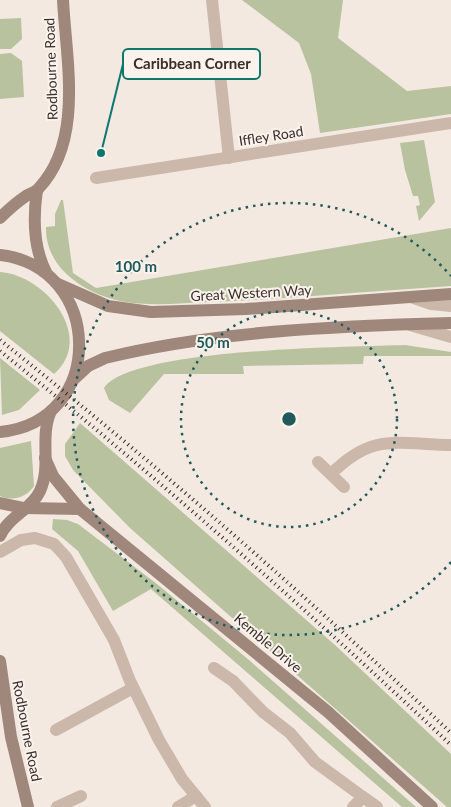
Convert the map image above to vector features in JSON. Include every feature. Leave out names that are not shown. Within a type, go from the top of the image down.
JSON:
[{"type":"main road","name":"Rodbourne Road","points":[[0,218],[26,196],[37,190],[60,156],[67,135],[69,102],[63,0]]},
{"type":"main road","points":[[37,190],[36,241],[39,258],[46,272]]},
{"type":"main road","points":[[0,255],[27,262],[46,272],[58,284],[74,314],[79,334],[79,354],[74,378],[63,398],[52,411],[32,424],[0,432]]},
{"type":"main road","name":"Great Western Way","points":[[58,284],[108,306],[151,312],[246,309],[451,294]]},
{"type":"main road","points":[[74,378],[88,366],[105,358],[150,348],[252,334],[451,323]]},
{"type":"main road","points":[[0,536],[9,522],[40,490],[45,458],[44,434],[52,411]]},
{"type":"main road","name":"Kemble Drive","points":[[45,458],[54,476],[80,508],[328,712],[432,807]]},
{"type":"main road","points":[[0,503],[24,508],[80,508]]},
{"type":"main road","name":"Rodbourne Road","points":[[0,661],[4,717],[28,807]]},
{"type":"street","points":[[212,0],[229,158]]},
{"type":"street","name":"Iffley Road","points":[[96,178],[451,123]]},
{"type":"street","points":[[409,296],[431,304],[451,306]]},
{"type":"street","points":[[408,325],[451,337]]},
{"type":"street","points":[[331,474],[353,454],[376,444],[392,442],[451,445]]},
{"type":"street","points":[[318,462],[344,487]]},
{"type":"street","points":[[0,552],[21,540],[35,538],[54,544],[66,557],[114,640],[133,688],[168,756],[182,779],[205,807]]},
{"type":"street","points":[[214,668],[232,681],[264,712],[290,733],[315,762],[377,807]]},
{"type":"street","points":[[56,730],[133,688]]},
{"type":"street","points":[[57,807],[81,796]]},
{"type":"street","points":[[178,807],[196,796]]},
{"type":"street","points":[[353,807],[363,797]]},
{"type":"green space","points":[[242,0],[343,0],[338,38],[407,91],[451,86],[451,114],[320,133],[311,74],[299,43]]},
{"type":"green space","points":[[21,18],[22,39],[11,49],[0,49],[0,19]]},
{"type":"green space","points":[[11,53],[22,61],[24,97],[0,99],[0,54]]},
{"type":"green space","points":[[424,140],[435,202],[419,221],[416,206],[420,205],[418,196],[413,196],[405,170],[400,143]]},
{"type":"green space","points":[[61,200],[63,200],[73,273],[96,288],[451,228],[451,286],[177,304],[143,304],[120,301],[93,292],[81,285],[59,266],[52,255],[47,242],[46,227],[55,226],[55,214]]},
{"type":"green space","points":[[0,272],[17,276],[33,284],[48,296],[60,310],[67,326],[70,343],[66,359],[54,374],[0,331]]},
{"type":"green space","points":[[405,345],[451,352],[451,356],[364,356],[363,364],[243,366],[244,374],[164,374],[130,413],[109,400],[104,388],[123,375],[155,365],[197,357],[294,349]]},
{"type":"green space","points":[[0,358],[40,390],[19,410],[2,415]]},
{"type":"green space","points":[[80,423],[335,645],[451,754],[451,807],[447,807],[130,528],[73,470],[65,456],[65,444]]},
{"type":"green space","points":[[31,441],[34,486],[23,496],[9,499],[0,496],[0,448]]},
{"type":"green space","points":[[53,519],[67,520],[78,524],[157,584],[249,660],[416,807],[402,807],[151,589],[113,611],[78,551],[52,529]]},
{"type":"railway","points":[[0,340],[116,434],[230,532],[342,631],[451,733]]},
{"type":"railway","points":[[0,351],[173,494],[341,643],[451,745]]},
{"type":"place","name":"Caribbean Corner","points":[[101,153]]}]
